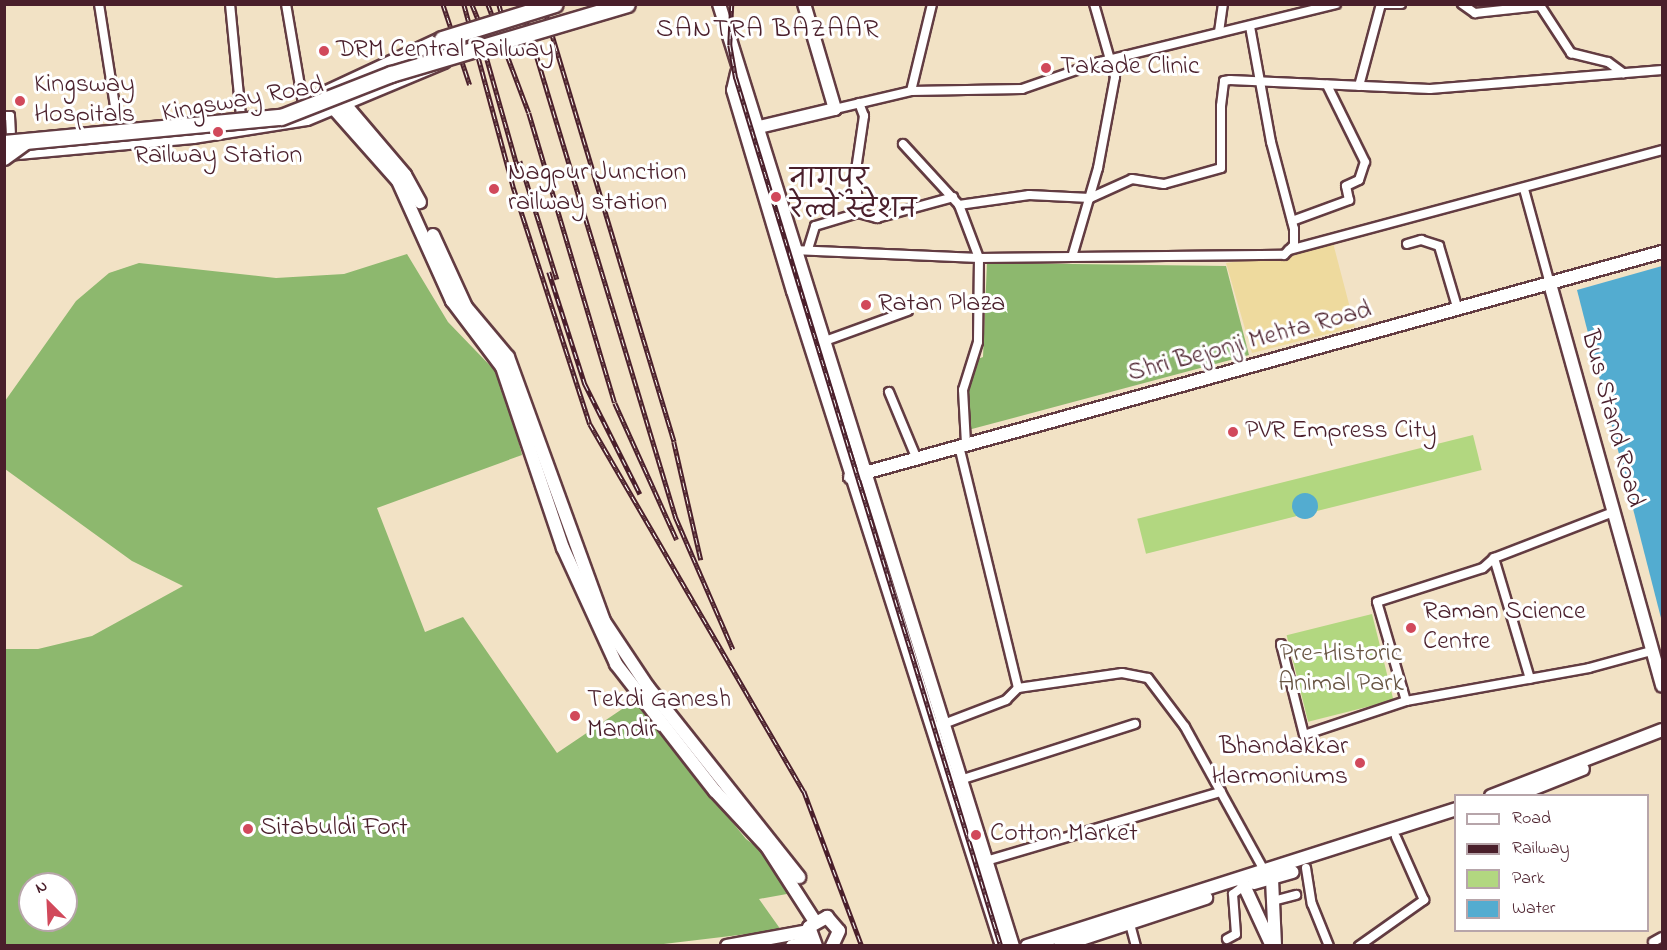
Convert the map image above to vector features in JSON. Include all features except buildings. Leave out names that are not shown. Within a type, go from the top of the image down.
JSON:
[{"type":"highway","points":[[10,147],[118,126],[241,116],[303,103],[442,39],[555,4]]},
{"type":"highway","points":[[10,147],[281,117],[450,56],[627,4]]},
{"type":"main road","points":[[720,4],[737,73],[733,90],[928,729],[957,813],[986,861],[1013,945]]},
{"type":"main road","points":[[745,129],[835,109],[804,4]]},
{"type":"main road","name":"Kingsway Road","points":[[10,147],[193,136],[343,112],[365,98],[437,67],[450,56]]},
{"type":"main road","points":[[737,73],[748,84],[803,249],[825,341],[868,472],[942,724],[970,809],[976,847],[1002,945]]},
{"type":"main road","points":[[334,89],[343,112],[398,181],[452,301],[502,367],[563,548],[616,664],[715,791],[767,848],[814,928]]},
{"type":"main road","points":[[343,112],[410,184],[466,307],[508,357],[604,621],[648,687],[779,848],[814,928]]},
{"type":"main road","name":"Shri Bejonji Mehta Road","points":[[850,477],[1662,252]]},
{"type":"main road","name":"Bus Stand Road","points":[[1550,284],[1662,686]]},
{"type":"main road","points":[[883,579],[899,574]]},
{"type":"main road","points":[[1494,794],[1662,730]]},
{"type":"main road","points":[[1518,794],[1662,739]]},
{"type":"main road","points":[[957,813],[970,809]]},
{"type":"main road","points":[[1060,945],[1102,928],[1269,875],[1454,809]]},
{"type":"main road","points":[[1269,875],[1306,868],[1454,817]]},
{"type":"main road","points":[[1269,875],[1273,899],[1273,945]]},
{"type":"main road","points":[[1027,945],[1130,924],[1242,883]]},
{"type":"main road","points":[[1242,883],[1273,945]]},
{"type":"main road","points":[[727,945],[764,944],[814,928],[838,927],[833,945]]},
{"type":"main road","points":[[792,945],[814,928]]},
{"type":"street","points":[[99,4],[118,126]]},
{"type":"street","points":[[230,4],[241,116]]},
{"type":"street","points":[[286,4],[303,103]]},
{"type":"street","points":[[911,91],[932,4]]},
{"type":"street","points":[[1072,257],[1090,198],[1111,109],[1113,59],[1094,4]]},
{"type":"street","points":[[1219,32],[1223,4]]},
{"type":"street","points":[[835,109],[911,91],[1022,89],[1113,59],[1336,4]]},
{"type":"street","points":[[1359,86],[1381,4],[1401,4]]},
{"type":"street","points":[[1462,4],[1475,13],[1540,5],[1571,53],[1608,62],[1623,73]]},
{"type":"street","points":[[781,251],[803,249],[979,258],[1284,255],[1294,245],[1292,221],[1259,85],[1250,27]]},
{"type":"street","points":[[959,205],[1029,195],[1090,198],[1132,179],[1164,184],[1221,168],[1224,81],[1259,85],[1430,89],[1662,70]]},
{"type":"street","points":[[1292,221],[1349,200],[1346,186],[1359,180],[1365,162],[1327,85]]},
{"type":"street","points":[[858,213],[856,170],[864,116],[859,103]]},
{"type":"street","points":[[4,116],[10,116],[10,147]]},
{"type":"street","points":[[903,144],[959,205],[979,258],[978,342],[963,390],[962,445],[1018,688]]},
{"type":"street","points":[[1289,250],[1524,189],[1662,150]]},
{"type":"street","points":[[1524,189],[1550,284]]},
{"type":"street","points":[[803,249],[815,226],[858,213],[877,218],[953,197]]},
{"type":"street","points":[[1407,244],[1421,240],[1439,246],[1458,309]]},
{"type":"street","points":[[825,341],[908,311]]},
{"type":"street","points":[[889,392],[916,457]]},
{"type":"street","points":[[1406,701],[1377,602],[1482,568],[1494,558],[1613,512]]},
{"type":"street","points":[[1494,558],[1530,679]]},
{"type":"street","points":[[1281,644],[1304,735],[1406,701],[1530,679],[1651,651]]},
{"type":"street","points":[[928,729],[1006,700],[1018,688],[1122,673],[1148,678],[1176,712],[1269,875]]},
{"type":"street","points":[[948,784],[1135,724]]},
{"type":"street","points":[[986,861],[1221,792]]},
{"type":"street","points":[[1359,945],[1424,900],[1396,837]]},
{"type":"street","points":[[1306,868],[1312,904],[1329,945]]},
{"type":"street","points":[[1227,939],[1236,934],[1233,894],[1242,883]]},
{"type":"street","points":[[1273,899],[1295,893]]},
{"type":"street","points":[[1130,924],[1136,945]]},
{"type":"street","points":[[1653,942],[1662,938]]},
{"type":"green space","points":[[407,254],[448,322],[502,378],[522,455],[377,508],[425,632],[463,617],[557,753],[634,701],[746,839],[774,860],[798,892],[759,899],[781,930],[647,946],[5,945],[5,649],[38,649],[92,636],[183,586],[132,561],[5,469],[5,401],[76,301],[109,273],[139,263],[276,278],[344,274]]},
{"type":"green space","points":[[987,263],[1226,266],[1249,355],[968,430],[967,394],[975,360],[983,357]]},
{"type":"green space","points":[[1473,435],[1482,470],[1146,554],[1137,519]]},
{"type":"green space","name":"Pre-Historic Animal Park","points":[[1372,614],[1394,700],[1308,722],[1287,635]]},
{"type":"sand","points":[[1332,239],[1355,327],[1252,353],[1226,263],[1292,254]]},
{"type":"water","points":[[1662,266],[1662,622],[1577,290]]},
{"type":"water","points":[[1305,493],[1314,497],[1318,506],[1314,515],[1305,519],[1296,515],[1292,506],[1296,497]]},
{"type":"railway","points":[[443,4],[470,85]]},
{"type":"railway","points":[[464,4],[514,189],[590,424],[804,791],[862,946]]},
{"type":"railway","points":[[472,4],[484,34]]},
{"type":"railway","points":[[488,4],[529,113],[615,403],[677,540]]},
{"type":"railway","points":[[499,4],[505,27]]},
{"type":"railway","points":[[521,4],[676,518],[733,649]]},
{"type":"railway","points":[[543,4],[674,442],[701,560]]},
{"type":"railway","points":[[732,4],[730,45],[736,78],[1001,946]]},
{"type":"railway","points":[[478,27],[519,172]]},
{"type":"railway","points":[[520,161],[557,279]]},
{"type":"railway","points":[[549,272],[585,384],[640,494]]},
{"type":"place","name":"DRM Central Railway","points":[[324,51]]},
{"type":"place","name":"Takade Clinic","points":[[1046,68]]},
{"type":"place","name":"Kingsway Hospitals","points":[[20,101]]},
{"type":"place","name":"Railway Station","points":[[218,132]]},
{"type":"place","name":"Nagpur Junction railway station","points":[[494,189]]},
{"type":"place","name":"नागपुर रेल्वे स्टेशन","points":[[776,197]]},
{"type":"place","name":"Ratan Plaza","points":[[866,305]]},
{"type":"place","name":"PVR Empress City","points":[[1233,432]]},
{"type":"place","name":"Raman Science Centre","points":[[1411,628]]},
{"type":"place","name":"Tekdi Ganesh Mandir","points":[[575,716]]},
{"type":"place","name":"Bhandakkar Harmoniums","points":[[1360,763]]},
{"type":"place","name":"Sitabuldi Fort","points":[[248,829]]},
{"type":"place","name":"Cotton Market","points":[[976,835]]},
{"type":"district","name":"SANTRA BAZAAR","points":[[768,30]]}]
